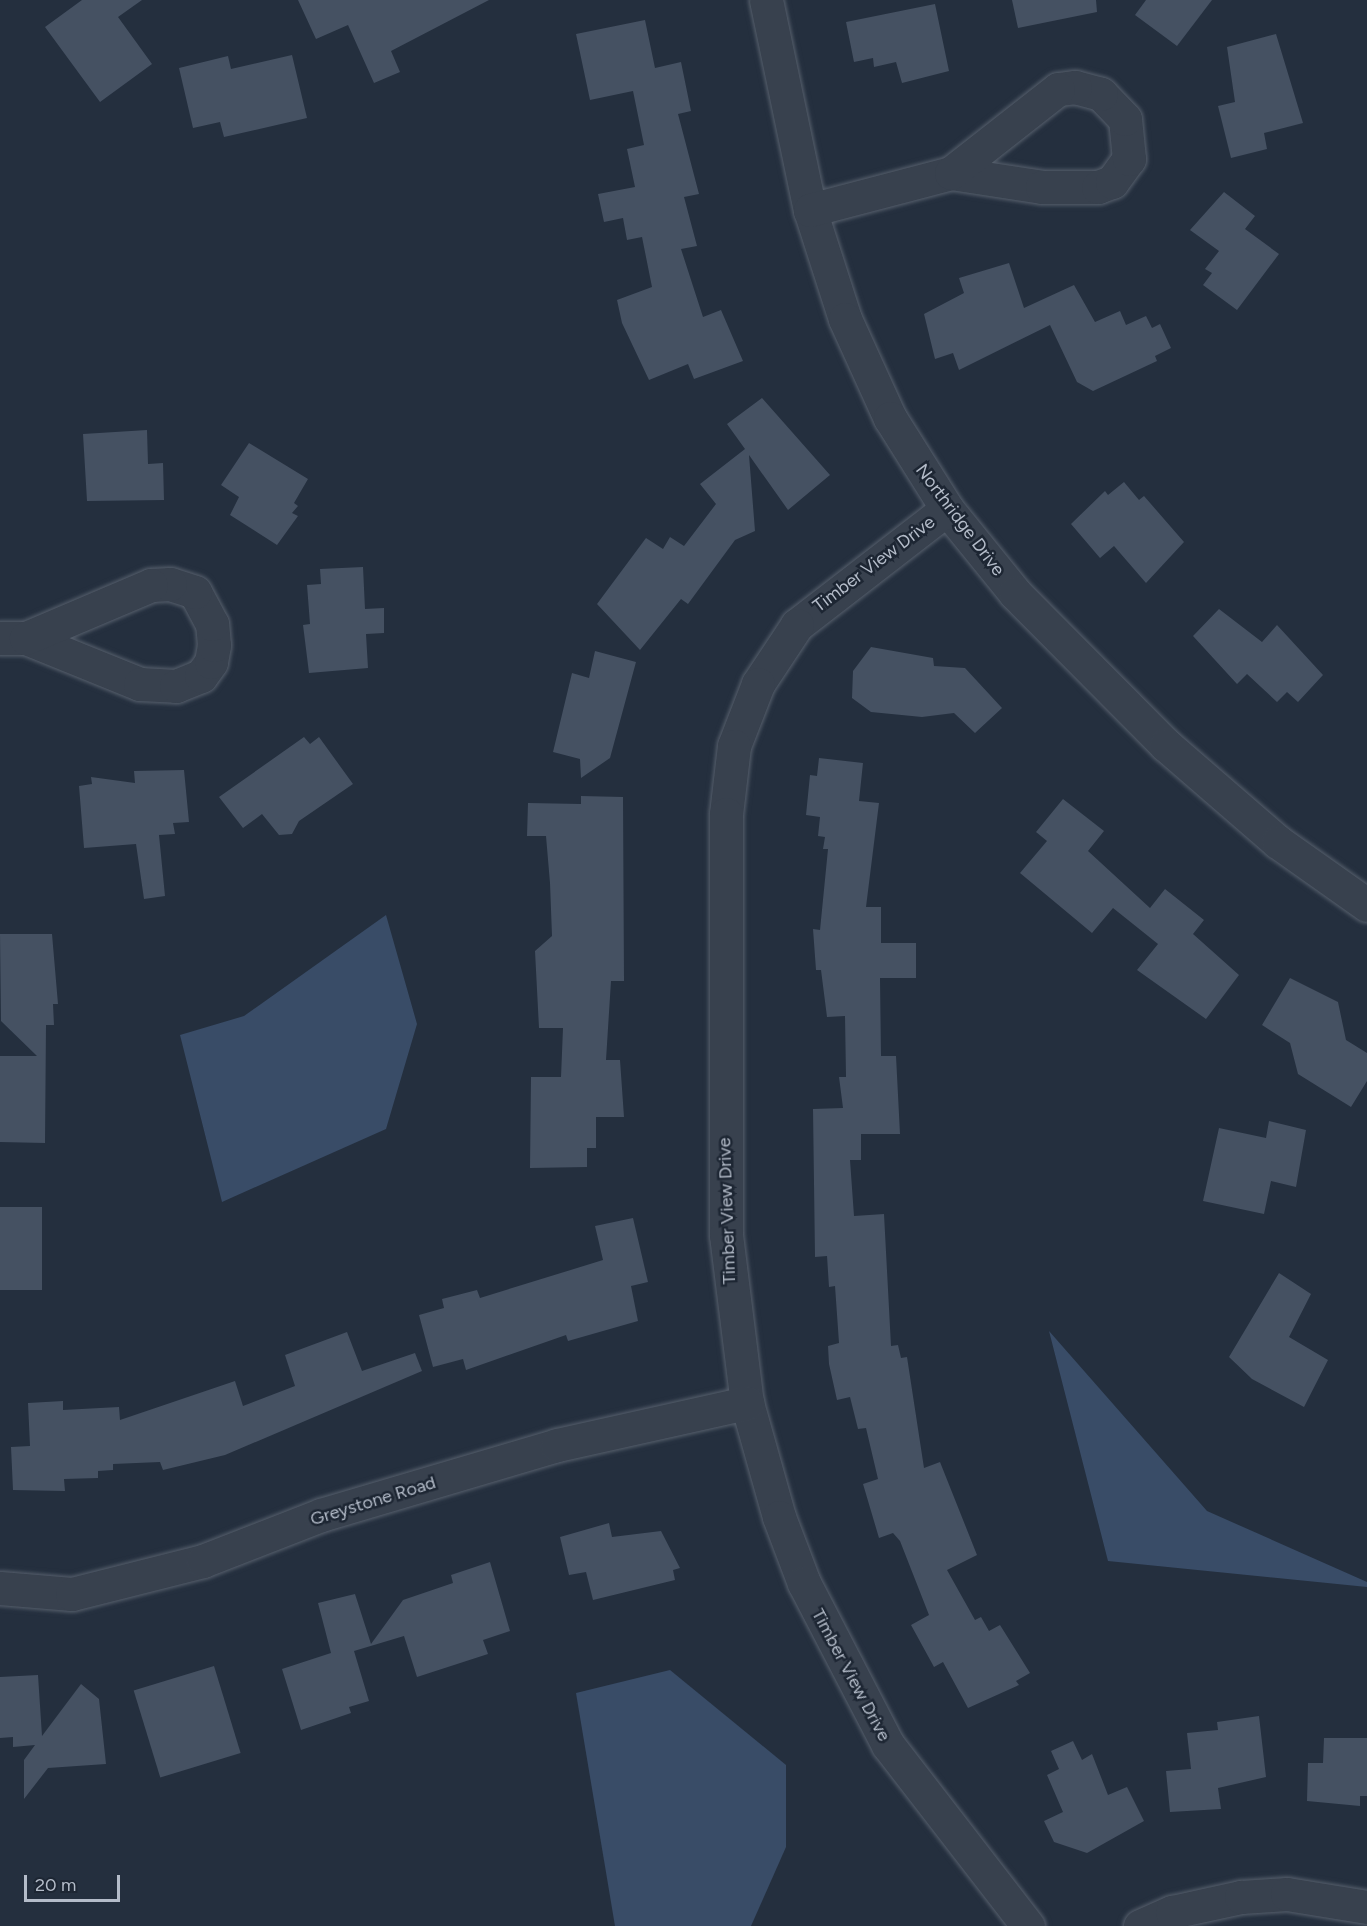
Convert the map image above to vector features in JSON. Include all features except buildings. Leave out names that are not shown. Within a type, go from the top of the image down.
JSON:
[{"type":"street","name":"Northridge Drive","points":[[766,0],[810,210],[863,362],[947,509],[1016,593],[1166,745],[1278,842],[1367,905]]},
{"type":"street","points":[[810,210],[951,173],[1058,89],[1075,87],[1101,94],[1125,119],[1129,159],[1112,182],[1042,187],[951,173]]},
{"type":"street","name":"Timber View Drive","points":[[947,509],[847,581],[797,625],[758,684],[734,746],[726,814],[724,1180],[730,1291],[747,1403],[779,1517],[851,1682],[919,1791],[1028,1926]]},
{"type":"street","points":[[170,584],[195,592],[212,624],[214,645],[212,662],[201,676],[176,686],[140,684],[13,638],[151,585],[170,584]]},
{"type":"street","name":"Greystone Road","points":[[0,1588],[72,1594],[203,1561],[321,1515],[557,1445],[747,1403]]},
{"type":"street","points":[[1140,1926],[1195,1905],[1287,1894],[1367,1907]]},
{"type":"water","points":[[386,915],[417,1024],[386,1129],[222,1202],[180,1035],[244,1016]]},
{"type":"water","points":[[1049,1331],[1207,1511],[1367,1582],[1367,1587],[1108,1561]]},
{"type":"water","points":[[670,1670],[786,1765],[786,1847],[751,1926],[615,1926],[576,1693]]}]
